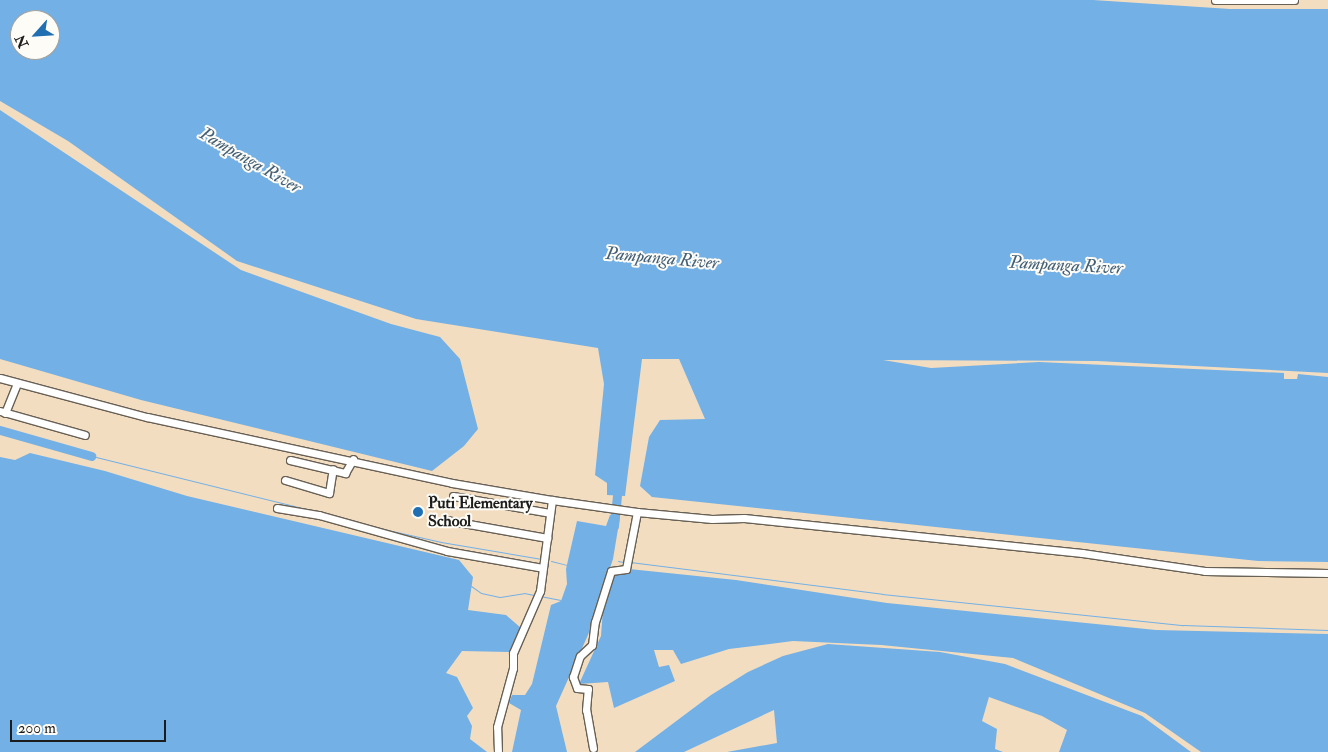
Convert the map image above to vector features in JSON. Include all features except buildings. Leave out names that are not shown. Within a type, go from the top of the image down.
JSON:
[{"type":"street","points":[[1215,0],[1294,0]]},
{"type":"street","points":[[0,378],[147,417],[352,459],[452,483],[552,500],[637,512],[712,519],[744,518],[1025,547],[1144,560],[1205,571],[1328,573]]},
{"type":"street","points":[[17,383],[3,412],[85,435]]},
{"type":"street","points":[[290,460],[345,473],[352,459]]},
{"type":"street","points":[[285,480],[329,493],[333,469]]},
{"type":"street","points":[[453,496],[550,513]]},
{"type":"street","points":[[498,752],[497,727],[513,668],[513,653],[536,604],[540,591],[552,500]]},
{"type":"street","points":[[277,508],[319,515],[447,551],[543,568]]},
{"type":"street","points":[[593,748],[586,710],[588,689],[577,688],[573,677],[580,656],[592,645],[595,622],[611,571],[626,570],[637,512]]},
{"type":"street","points":[[446,520],[547,538]]},
{"type":"water","name":"Pampanga River","points":[[0,0],[1093,0],[1230,9],[1328,9],[1328,373],[1097,361],[883,360],[931,368],[1039,362],[1284,373],[1284,379],[1297,379],[1298,374],[1328,377],[1328,562],[1258,561],[652,497],[640,486],[649,437],[660,420],[705,419],[679,359],[642,359],[625,496],[607,495],[607,483],[595,475],[604,384],[598,348],[416,319],[237,261],[68,141],[0,101]]},
{"type":"water","points":[[0,110],[241,270],[391,324],[440,337],[460,359],[478,429],[464,446],[432,471],[141,400],[0,359]]},
{"type":"water","points":[[30,453],[105,471],[187,496],[459,560],[473,577],[468,610],[506,615],[521,628],[509,652],[462,651],[446,673],[457,677],[473,708],[467,716],[472,726],[470,739],[487,752],[0,752],[0,457],[15,460]]},
{"type":"water","points":[[610,515],[620,517],[613,559],[588,635],[556,706],[567,752],[512,752],[521,710],[509,703],[512,695],[525,695],[532,684],[551,605],[561,601],[567,584],[566,569],[577,521],[606,526]]},
{"type":"water","points":[[629,569],[736,580],[887,603],[1156,630],[1328,634],[1328,752],[1201,752],[1145,713],[1013,658],[881,645],[793,641],[729,649],[681,664],[673,650],[654,650],[659,667],[669,665],[675,681],[614,708],[608,682],[579,684],[601,636],[603,608],[614,575],[622,575]]},
{"type":"water","points":[[828,644],[940,652],[1005,664],[1142,716],[1191,752],[1059,752],[1067,730],[1042,716],[989,697],[982,721],[997,729],[995,749],[1003,752],[727,752],[777,743],[774,710],[684,752],[635,752],[711,695],[748,672],[783,656]]},
{"type":"waterway","points":[[0,430],[91,456]]},
{"type":"waterway","points":[[96,457],[339,517]]},
{"type":"waterway","points":[[614,526],[618,485]]},
{"type":"waterway","points":[[370,526],[441,542],[542,559]]},
{"type":"waterway","points":[[551,561],[567,565]]},
{"type":"waterway","points":[[618,561],[623,562]]},
{"type":"waterway","points":[[630,562],[882,594],[1183,625],[1328,630]]},
{"type":"waterway","points":[[471,586],[481,593],[500,597],[524,593],[534,595]]},
{"type":"waterway","points":[[540,596],[561,600]]},
{"type":"place","name":"Puti Elementary School","points":[[418,512]]}]
